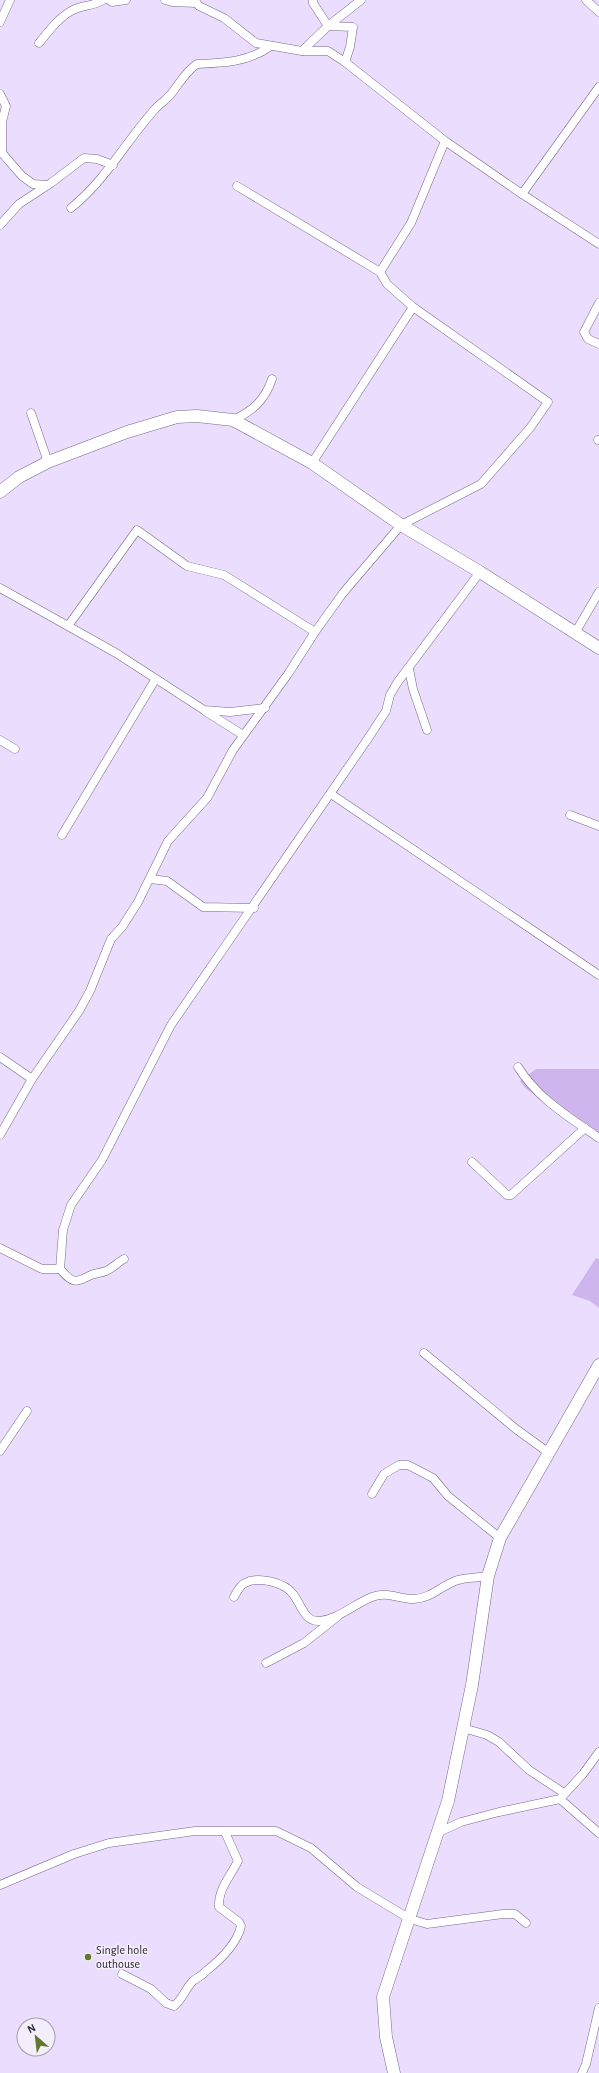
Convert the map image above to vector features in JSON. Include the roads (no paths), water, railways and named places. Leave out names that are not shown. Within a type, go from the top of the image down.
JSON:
[{"type":"main road","points":[[0,492],[19,477],[48,462],[117,435],[177,417],[197,416],[233,420],[312,463],[401,525],[480,572],[599,648]]},
{"type":"main road","points":[[394,2073],[386,2037],[383,1997],[448,1801],[478,1648],[488,1576],[500,1538],[597,1372]]},
{"type":"street","points":[[0,22],[10,0]]},
{"type":"street","points":[[39,43],[52,28],[73,10],[99,3],[103,0]]},
{"type":"street","points":[[109,0],[112,2],[126,0]]},
{"type":"street","points":[[165,0],[172,2],[195,1],[224,18],[256,43],[302,51],[328,51],[345,62],[445,141],[522,194],[599,244]]},
{"type":"street","points":[[313,0],[313,3],[328,26]]},
{"type":"street","points":[[302,51],[328,26],[361,0]]},
{"type":"street","points":[[586,0],[599,12]]},
{"type":"street","points":[[328,26],[353,27],[350,47],[345,62]]},
{"type":"street","points":[[71,208],[86,195],[113,165],[156,109],[171,94],[184,75],[193,67],[197,64],[238,61],[260,54],[272,46]]},
{"type":"street","points":[[522,194],[599,86]]},
{"type":"street","points":[[0,94],[6,106],[2,122],[2,152],[22,176],[33,184],[48,185]]},
{"type":"street","points":[[380,272],[411,223],[445,141]]},
{"type":"street","points":[[0,225],[19,204],[48,185],[84,158],[97,159],[113,165]]},
{"type":"street","points":[[0,1135],[32,1079],[80,1011],[90,991],[111,939],[122,927],[150,879],[168,841],[207,798],[243,735],[265,708],[315,632],[348,587],[401,525],[481,484],[530,428],[548,402],[413,307],[387,284],[380,272],[237,186]]},
{"type":"street","points":[[599,303],[584,332],[588,339],[599,344]]},
{"type":"street","points":[[312,463],[413,307]]},
{"type":"street","points":[[233,420],[249,412],[261,402],[272,379]]},
{"type":"street","points":[[31,413],[48,462]]},
{"type":"street","points":[[68,626],[138,530],[187,566],[224,575],[315,632]]},
{"type":"street","points":[[60,1269],[63,1230],[71,1205],[87,1179],[102,1160],[171,1026],[228,941],[254,908],[386,711],[390,694],[480,572]]},
{"type":"street","points":[[0,588],[116,653],[155,680],[243,735]]},
{"type":"street","points":[[575,633],[599,592]]},
{"type":"street","points":[[409,669],[415,696],[427,730]]},
{"type":"street","points":[[62,835],[155,680]]},
{"type":"street","points":[[204,710],[230,712],[265,708]]},
{"type":"street","points":[[0,740],[16,749]]},
{"type":"street","points":[[331,794],[599,976]]},
{"type":"street","points":[[570,816],[599,826]]},
{"type":"street","points":[[150,879],[167,881],[204,907],[254,908]]},
{"type":"street","points":[[0,1057],[32,1079]]},
{"type":"street","points":[[518,1067],[526,1080],[542,1097],[599,1138]]},
{"type":"street","points":[[472,1162],[507,1195],[510,1195],[585,1128]]},
{"type":"street","points":[[0,1248],[42,1270],[60,1269],[70,1279],[76,1281],[107,1271],[124,1259]]},
{"type":"street","points":[[424,1353],[516,1429],[549,1453]]},
{"type":"street","points":[[0,1451],[27,1412]]},
{"type":"street","points":[[372,1494],[384,1474],[399,1465],[408,1465],[433,1478],[448,1496],[500,1538]]},
{"type":"street","points":[[266,1663],[304,1643],[339,1615],[372,1597],[383,1594],[412,1599],[423,1598],[435,1594],[447,1584],[458,1580],[488,1576]]},
{"type":"street","points":[[234,1597],[244,1584],[251,1581],[267,1580],[286,1587],[293,1594],[308,1617],[318,1621],[339,1615]]},
{"type":"street","points":[[463,1728],[487,1735],[499,1742],[529,1770],[562,1796],[599,1833]]},
{"type":"street","points":[[438,1833],[461,1822],[562,1796],[583,1774],[599,1752]]},
{"type":"street","points":[[0,1886],[74,1854],[109,1843],[195,1831],[276,1831],[311,1848],[357,1888],[410,1919],[427,1924],[502,1914],[515,1914],[526,1923]]},
{"type":"street","points":[[122,1974],[151,1989],[166,2003],[174,2006],[181,2000],[192,1982],[210,1968],[232,1944],[241,1926],[239,1922],[219,1907],[218,1897],[230,1872],[238,1861],[225,1832]]},
{"type":"street","points":[[582,2073],[586,2064],[599,2008]]},
{"type":"place","name":"Single hole outhouse","points":[[88,1957]]}]
